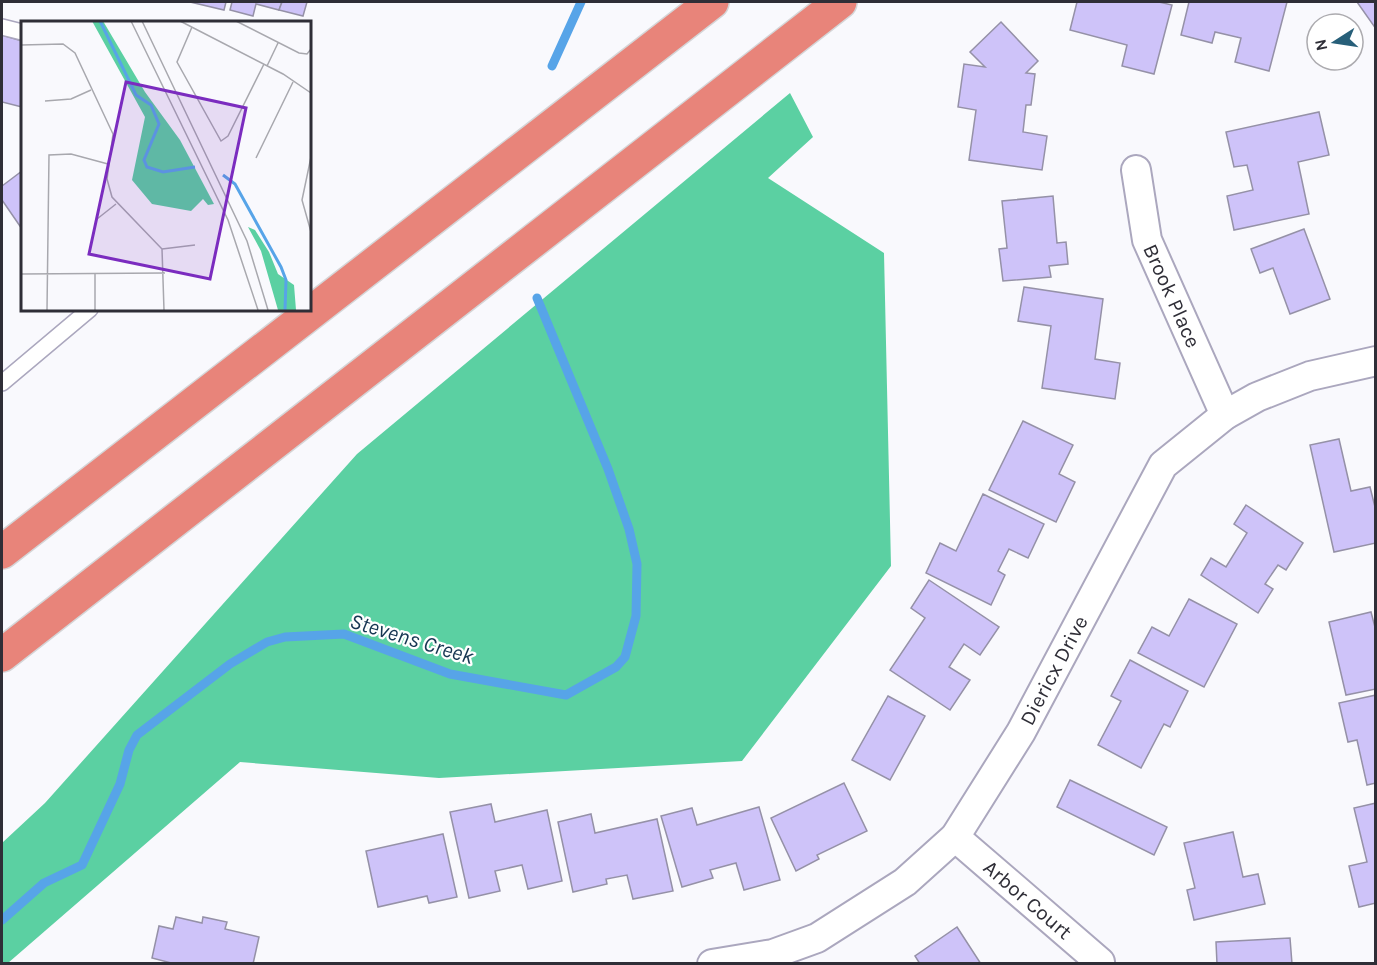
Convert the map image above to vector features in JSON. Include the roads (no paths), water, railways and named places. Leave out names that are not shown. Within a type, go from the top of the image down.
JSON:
[{"type":"highway","points":[[2,552],[712,2]]},
{"type":"highway","points":[[2,655],[840,2]]},
{"type":"street","name":"Brook Place","points":[[1136,171],[1147,240],[1225,415]]},
{"type":"street","name":"Diericx Drive","points":[[712,963],[773,954],[817,938],[905,882],[955,837],[1021,732],[1163,465],[1225,415],[1282,385],[1376,361]]},
{"type":"street","name":"Arbor Court","points":[[955,837],[1100,962]]},
{"type":"lane","points":[[2,27],[21,32]]},
{"type":"lane","points":[[2,383],[89,310]]},
{"type":"waterway","name":"Stevens Creek","points":[[552,66],[581,2]]},
{"type":"waterway","name":"Stevens Creek","points":[[2,920],[44,883],[82,865],[120,784],[129,750],[137,735],[230,664],[267,642],[285,637],[344,634],[450,674],[566,695],[616,667],[625,657],[636,616],[637,564],[629,529],[608,469],[537,298]]}]
